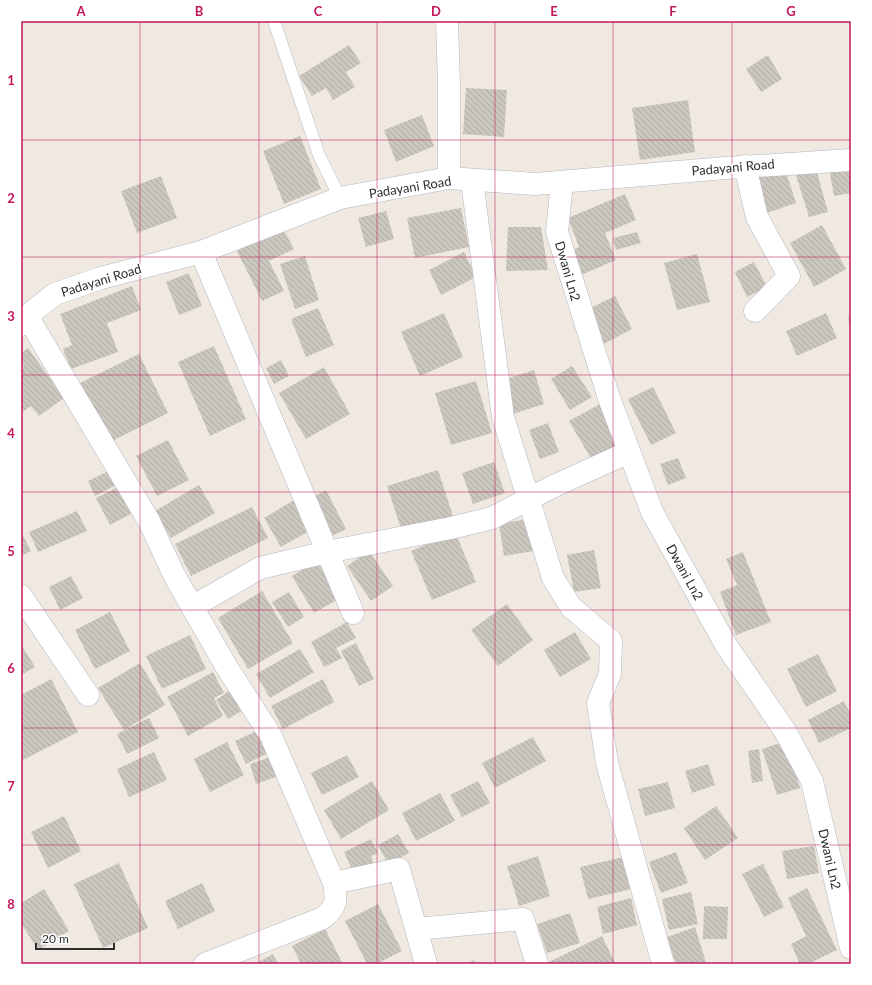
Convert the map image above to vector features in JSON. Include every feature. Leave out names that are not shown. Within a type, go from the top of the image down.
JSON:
[{"type":"street","points":[[447,21],[449,178]]},
{"type":"street","name":"Padayani Road","points":[[24,320],[55,294],[101,278],[201,252],[340,198],[449,178],[535,184],[745,166],[851,160]]},
{"type":"street","points":[[745,166],[757,217],[789,276],[755,311]]},
{"type":"street","points":[[472,180],[503,417],[553,578],[571,607],[611,642],[610,674],[598,703],[607,763],[662,964]]},
{"type":"street","name":"Dwani Ln2","points":[[562,182],[557,232],[609,398],[629,452],[652,512],[707,612],[726,646],[785,731],[812,781],[851,948]]},
{"type":"street","points":[[201,252],[353,613]]},
{"type":"street","points":[[24,320],[149,521],[174,575],[192,607],[226,666],[271,736],[334,884],[336,896],[334,909],[323,918],[205,964]]},
{"type":"street","points":[[192,607],[260,568],[327,552],[435,531],[492,518],[554,486],[629,452]]},
{"type":"street","points":[[21,596],[88,695]]},
{"type":"street","points":[[334,884],[399,869],[426,964]]},
{"type":"street","points":[[416,929],[523,919],[537,964]]},
{"type":"lane","points":[[274,21],[319,155],[340,198]]},
{"type":"building","points":[[349,45],[361,63],[346,72],[355,87],[333,100],[326,88],[312,96],[299,76]]},
{"type":"building","points":[[768,55],[782,79],[761,92],[746,69]]},
{"type":"building","points":[[466,88],[507,90],[504,137],[463,134]]},
{"type":"building","points":[[688,100],[695,152],[640,160],[632,108]]},
{"type":"building","points":[[422,115],[434,146],[396,162],[384,130]]},
{"type":"building","points":[[300,136],[321,189],[284,204],[263,151]]},
{"type":"building","points":[[815,165],[828,212],[809,217],[795,172]]},
{"type":"building","points":[[851,165],[851,193],[834,196],[829,168]]},
{"type":"building","points":[[785,169],[796,203],[767,213],[756,178]]},
{"type":"building","points":[[161,176],[177,218],[137,233],[121,191]]},
{"type":"building","points":[[625,194],[636,220],[605,233],[616,260],[576,277],[566,253],[579,247],[568,218]]},
{"type":"building","points":[[461,208],[469,247],[415,258],[407,218]]},
{"type":"building","points":[[386,211],[394,239],[366,247],[358,218]]},
{"type":"building","points":[[822,225],[846,269],[814,287],[790,243]]},
{"type":"building","points":[[508,227],[541,227],[548,270],[506,271]]},
{"type":"building","points":[[283,228],[294,249],[269,261],[284,291],[262,301],[237,251]]},
{"type":"building","points":[[637,232],[641,243],[616,250],[613,238]]},
{"type":"building","points":[[464,252],[476,277],[441,295],[429,270]]},
{"type":"building","points":[[697,254],[710,302],[677,310],[664,263]]},
{"type":"building","points":[[305,256],[319,300],[295,309],[280,264]]},
{"type":"building","points":[[754,262],[767,287],[747,297],[735,272]]},
{"type":"building","points":[[189,273],[202,306],[179,315],[166,282]]},
{"type":"building","points":[[132,286],[141,310],[107,323],[118,352],[71,369],[63,349],[72,345],[60,314]]},
{"type":"building","points":[[615,296],[632,329],[598,347],[581,313]]},
{"type":"building","points":[[318,308],[334,345],[306,357],[291,319]]},
{"type":"building","points":[[444,313],[463,357],[420,376],[401,332]]},
{"type":"building","points":[[826,313],[837,338],[797,356],[786,331]]},
{"type":"building","points":[[851,316],[851,326],[850,326],[848,317]]},
{"type":"building","points":[[214,346],[246,419],[210,436],[178,362]]},
{"type":"building","points":[[28,348],[64,398],[39,416],[31,406],[21,413],[21,368],[24,366],[21,362],[21,353]]},
{"type":"building","points":[[139,354],[168,413],[106,444],[76,385]]},
{"type":"building","points":[[281,360],[289,376],[274,384],[266,368]]},
{"type":"building","points":[[572,366],[592,397],[570,410],[551,379]]},
{"type":"building","points":[[324,367],[350,414],[306,439],[279,393]]},
{"type":"building","points":[[534,370],[544,404],[513,414],[503,380]]},
{"type":"building","points":[[476,381],[492,433],[451,445],[435,393]]},
{"type":"building","points":[[653,387],[676,433],[651,445],[628,399]]},
{"type":"building","points":[[600,404],[623,444],[593,462],[569,421]]},
{"type":"building","points":[[548,423],[559,452],[540,459],[529,430]]},
{"type":"building","points":[[168,440],[189,480],[157,496],[136,456]]},
{"type":"building","points":[[678,458],[686,478],[668,485],[660,464]]},
{"type":"building","points":[[494,462],[505,493],[473,504],[462,473]]},
{"type":"building","points":[[115,468],[122,482],[95,496],[88,481]]},
{"type":"building","points":[[438,470],[454,519],[403,535],[387,486]]},
{"type":"building","points":[[124,484],[138,510],[110,525],[96,498]]},
{"type":"building","points":[[199,485],[215,513],[171,538],[155,511]]},
{"type":"building","points":[[326,490],[346,529],[332,536],[313,497]]},
{"type":"building","points":[[299,497],[316,527],[281,547],[264,518]]},
{"type":"building","points":[[252,507],[268,538],[191,576],[175,544]]},
{"type":"building","points":[[77,511],[87,531],[38,552],[29,532]]},
{"type":"building","points":[[528,519],[534,551],[504,556],[499,524]]},
{"type":"building","points":[[21,532],[31,551],[21,556]]},
{"type":"building","points":[[455,532],[476,582],[432,600],[411,551]]},
{"type":"building","points":[[594,550],[601,588],[574,592],[567,555]]},
{"type":"building","points":[[369,551],[393,586],[371,601],[347,566]]},
{"type":"building","points":[[743,552],[771,622],[736,635],[720,592],[737,585],[726,559]]},
{"type":"building","points":[[317,561],[340,598],[314,613],[292,576]]},
{"type":"building","points":[[71,576],[83,598],[60,610],[49,587]]},
{"type":"building","points":[[262,591],[293,643],[248,669],[218,618]]},
{"type":"building","points":[[289,592],[304,617],[288,627],[272,602]]},
{"type":"building","points":[[507,604],[533,640],[498,666],[471,630]]},
{"type":"building","points":[[110,612],[130,651],[95,669],[75,630]]},
{"type":"building","points":[[347,622],[356,638],[336,648],[342,658],[324,667],[311,642]]},
{"type":"building","points":[[575,632],[591,659],[560,677],[544,650]]},
{"type":"building","points":[[190,635],[206,669],[162,689],[146,656]]},
{"type":"building","points":[[356,643],[374,679],[359,686],[341,651]]},
{"type":"building","points":[[21,644],[35,667],[21,675]]},
{"type":"building","points":[[300,649],[314,672],[270,698],[256,674]]},
{"type":"building","points":[[818,654],[837,691],[806,707],[787,669]]},
{"type":"building","points":[[140,663],[165,705],[124,730],[98,688]]},
{"type":"building","points":[[213,672],[224,693],[214,698],[223,716],[188,736],[167,697]]},
{"type":"building","points":[[51,679],[78,732],[21,761],[21,695]]},
{"type":"building","points":[[323,679],[334,702],[283,729],[271,706]]},
{"type":"building","points":[[232,689],[245,709],[228,719],[216,700]]},
{"type":"building","points":[[844,701],[851,715],[851,728],[819,743],[808,720]]},
{"type":"building","points":[[149,718],[159,738],[127,754],[117,734]]},
{"type":"building","points":[[263,728],[274,750],[246,764],[235,741]]},
{"type":"building","points":[[533,737],[546,761],[495,788],[482,763]]},
{"type":"building","points":[[786,741],[800,788],[777,795],[762,749]]},
{"type":"building","points":[[227,742],[244,775],[210,792],[194,759]]},
{"type":"building","points":[[759,749],[763,781],[752,783],[748,751]]},
{"type":"building","points":[[154,752],[167,780],[129,797],[117,769]]},
{"type":"building","points":[[347,755],[359,777],[322,795],[311,773]]},
{"type":"building","points":[[274,756],[281,775],[256,784],[250,764]]},
{"type":"building","points":[[708,764],[715,785],[692,793],[685,771]]},
{"type":"building","points":[[372,781],[389,810],[341,839],[324,810]]},
{"type":"building","points":[[478,781],[490,803],[462,817],[450,795]]},
{"type":"building","points":[[668,782],[675,808],[645,816],[638,789]]},
{"type":"building","points":[[440,793],[455,821],[416,841],[402,813]]},
{"type":"building","points":[[716,806],[738,838],[705,860],[684,828]]},
{"type":"building","points":[[64,816],[81,851],[48,868],[31,832]]},
{"type":"building","points":[[398,834],[409,853],[388,864],[378,845]]},
{"type":"building","points":[[371,839],[378,853],[371,856],[374,864],[354,874],[344,852]]},
{"type":"building","points":[[814,846],[819,873],[787,879],[782,851]]},
{"type":"building","points":[[676,852],[688,883],[661,893],[649,862]]},
{"type":"building","points":[[538,856],[550,896],[519,906],[507,866]]},
{"type":"building","points":[[624,857],[632,889],[588,899],[580,867]]},
{"type":"building","points":[[119,863],[148,928],[103,948],[74,884]]},
{"type":"building","points":[[763,864],[784,907],[764,917],[742,874]]},
{"type":"building","points":[[202,883],[215,911],[178,929],[165,901]]},
{"type":"building","points":[[807,888],[837,950],[808,964],[800,964],[791,944],[806,936],[788,898]]},
{"type":"building","points":[[44,889],[69,931],[38,950],[21,923],[21,903]]},
{"type":"building","points":[[691,892],[698,924],[669,930],[662,899]]},
{"type":"building","points":[[631,898],[637,925],[603,934],[597,907]]},
{"type":"building","points":[[378,904],[402,951],[376,964],[367,964],[345,921]]},
{"type":"building","points":[[704,906],[728,907],[727,939],[703,939]]},
{"type":"building","points":[[570,913],[580,943],[547,953],[537,924]]},
{"type":"building","points":[[695,927],[706,962],[700,964],[676,964],[667,937]]},
{"type":"building","points":[[325,929],[343,964],[301,964],[292,946]]},
{"type":"building","points":[[602,936],[615,963],[613,964],[545,964]]},
{"type":"building","points":[[273,954],[278,964],[255,964]]},
{"type":"building","points":[[474,960],[476,964],[466,964]]}]
